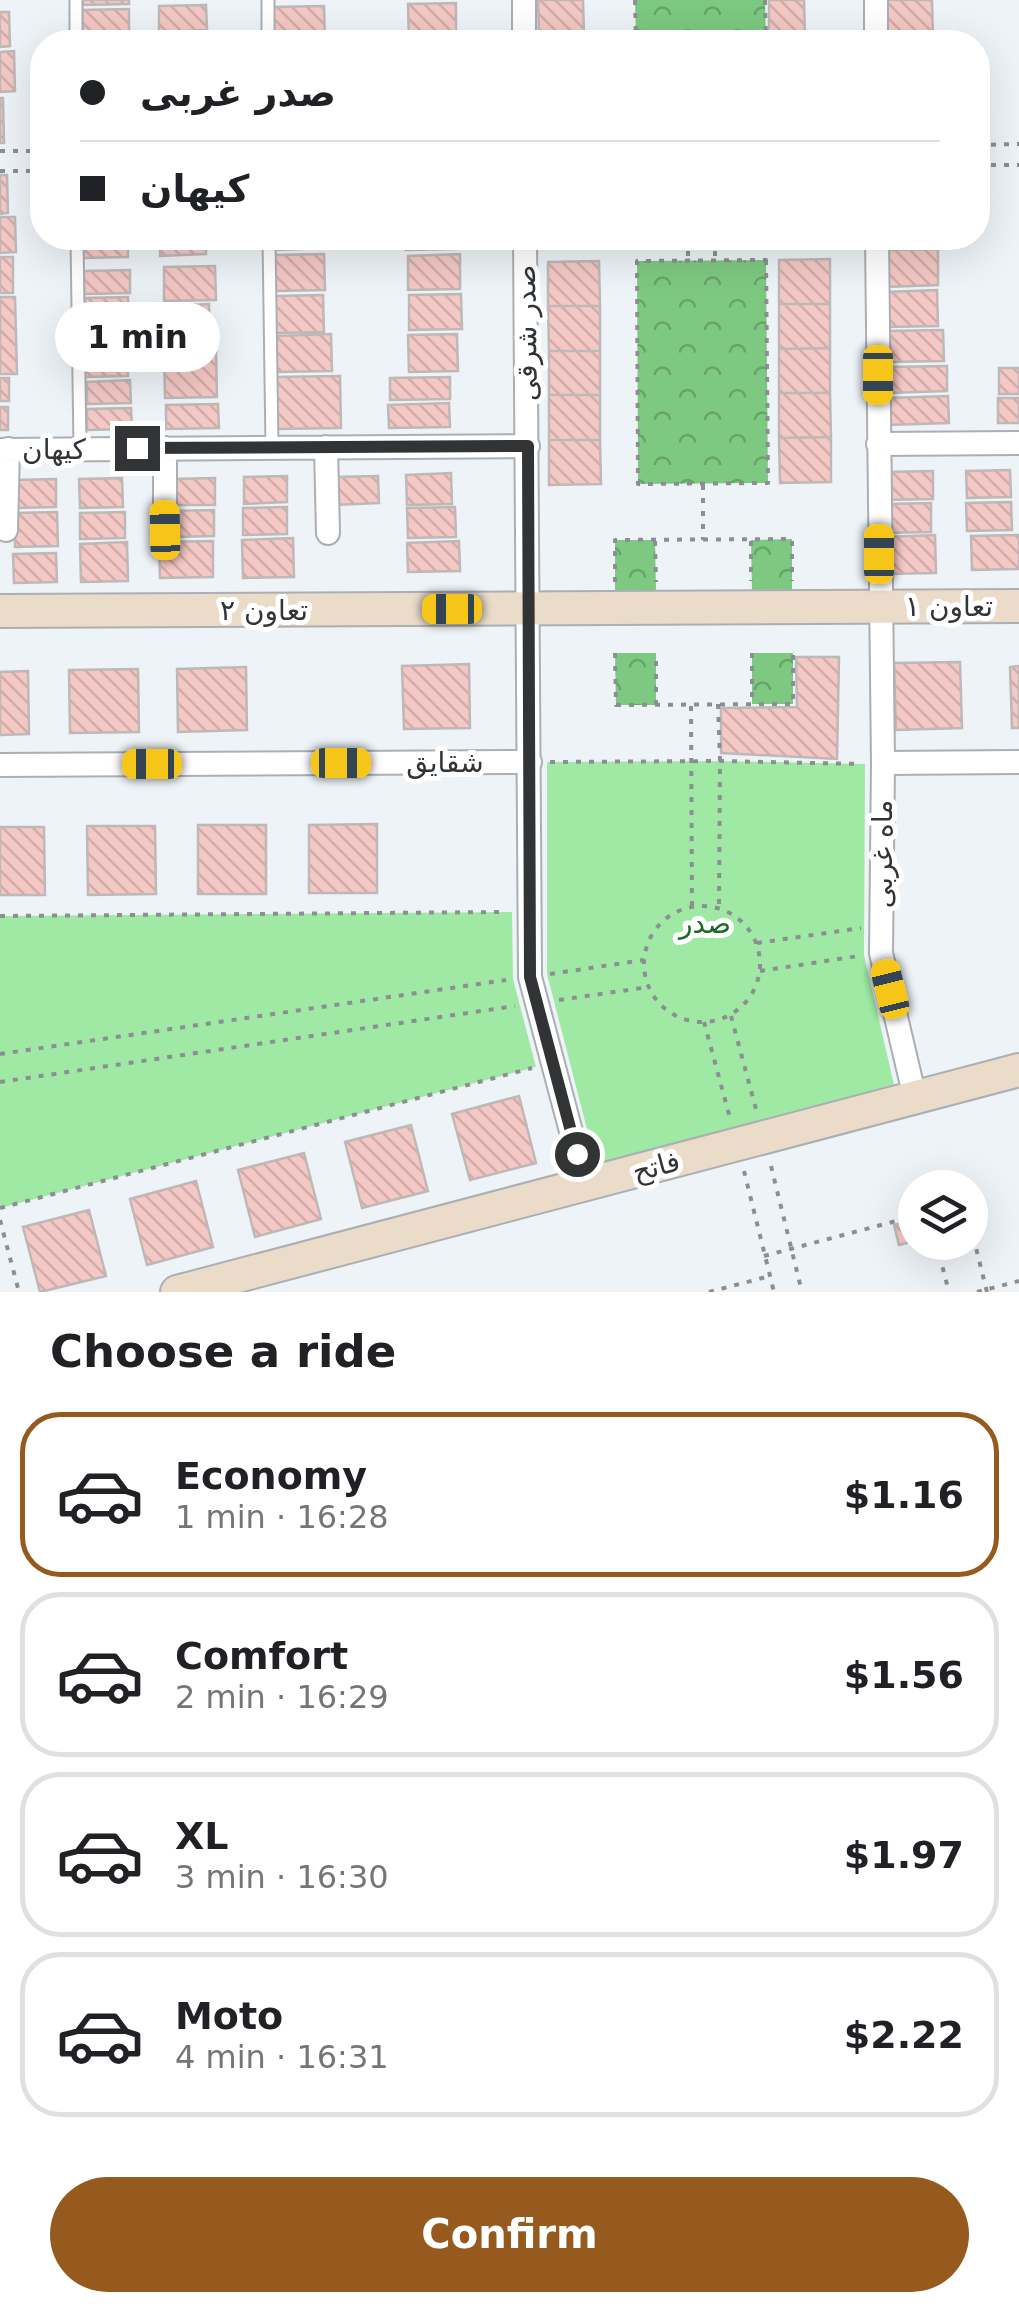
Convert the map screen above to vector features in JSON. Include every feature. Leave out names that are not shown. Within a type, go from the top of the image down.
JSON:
[{"type":"street","points":[[524,0],[524,30]]},
{"type":"street","points":[[876,0],[876,30]]},
{"type":"street","name":"صدر شرقی","points":[[525,250],[528,609],[539,762],[530,977],[585,1184]]},
{"type":"street","name":"ماه غربی","points":[[877,250],[879,606],[874,764],[881,953],[916,1098]]},
{"type":"street","points":[[878,444],[1019,443]]},
{"type":"street","name":"کیهان","points":[[4,450],[528,446]]},
{"type":"street","points":[[326,447],[328,533]]},
{"type":"street","points":[[165,448],[165,530]]},
{"type":"street","points":[[4,450],[6,530]]},
{"type":"street","name":"تعاون ۱","points":[[528,609],[1019,606]]},
{"type":"street","name":"تعاون ۲","points":[[0,612],[528,609]]},
{"type":"street","name":"شقایق","points":[[0,765],[539,762]]},
{"type":"street","points":[[874,764],[1019,762]]},
{"type":"street","name":"فاتح","points":[[177,1292],[1019,1070]]},
{"type":"lane","points":[[76,0],[76,30]]},
{"type":"lane","points":[[268,0],[268,30]]},
{"type":"lane","points":[[77,250],[80,449]]},
{"type":"lane","points":[[269,250],[272,448]]},
{"type":"path","points":[[636,0],[636,30]]},
{"type":"path","points":[[765,0],[766,30]]},
{"type":"path","points":[[990,144],[1019,144]]},
{"type":"path","points":[[0,151],[30,151]]},
{"type":"path","points":[[990,165],[1019,165]]},
{"type":"path","points":[[0,172],[30,171]]},
{"type":"path","points":[[688,250],[688,260]]},
{"type":"path","points":[[716,250],[716,260]]},
{"type":"path","points":[[716,260],[766,260],[768,482],[638,484],[637,261],[716,260]]},
{"type":"path","points":[[703,483],[703,540]]},
{"type":"path","points":[[615,592],[615,540],[792,539],[792,591]]},
{"type":"path","points":[[656,540],[656,592]]},
{"type":"path","points":[[751,540],[752,591]]},
{"type":"path","points":[[752,652],[752,704]]},
{"type":"path","points":[[615,654],[616,705],[793,704],[793,652]]},
{"type":"path","points":[[656,653],[656,704]]},
{"type":"path","points":[[690,704],[692,906]]},
{"type":"path","points":[[718,704],[719,908]]},
{"type":"path","points":[[539,762],[874,764]]},
{"type":"path","points":[[692,906],[719,908],[742,921],[757,944],[757,984],[742,1007],[730,1015],[704,1022],[677,1016],[656,999],[645,974],[644,960],[652,936],[668,917],[692,906]]},
{"type":"path","points":[[0,916],[512,912]]},
{"type":"path","points":[[757,944],[881,926]]},
{"type":"path","points":[[760,971],[881,953]]},
{"type":"path","points":[[0,1054],[644,960]]},
{"type":"path","points":[[0,1082],[650,987]]},
{"type":"path","points":[[0,1208],[536,1067]]},
{"type":"path","points":[[0,1220],[20,1292]]},
{"type":"path","points":[[764,1256],[898,1221]]},
{"type":"path","points":[[941,1260],[949,1292]]},
{"type":"path","points":[[979,1260],[987,1291]]},
{"type":"path","points":[[709,1292],[770,1276]]},
{"type":"path","points":[[977,1292],[1019,1281]]},
{"type":"green space","points":[[635,0],[765,0],[766,30],[636,30]]},
{"type":"green space","points":[[766,260],[768,483],[638,484],[637,261]]},
{"type":"green space","points":[[792,539],[792,591],[752,591],[751,540]]},
{"type":"green space","points":[[615,540],[655,540],[656,591],[615,592]]},
{"type":"green space","points":[[615,653],[656,653],[656,705],[616,705]]},
{"type":"green space","points":[[752,653],[793,653],[793,704],[752,704]]},
{"type":"green space","name":"صدر","points":[[547,762],[865,764],[864,955],[895,1089],[597,1168],[547,974]]},
{"type":"green space","points":[[512,912],[513,979],[536,1067],[0,1208],[0,916]]},
{"type":"building","points":[[83,0],[129,0],[129,4],[83,5]]},
{"type":"building","points":[[538,0],[583,0],[584,30],[539,30]]},
{"type":"building","points":[[769,0],[804,0],[805,30],[769,30]]},
{"type":"building","points":[[884,0],[932,0],[933,30],[885,30]]},
{"type":"building","points":[[456,3],[456,30],[409,30],[408,4]]},
{"type":"building","points":[[206,5],[207,30],[159,30],[159,6]]},
{"type":"building","points":[[324,6],[325,30],[274,30],[273,7]]},
{"type":"building","points":[[129,9],[129,30],[83,30],[82,10]]},
{"type":"building","points":[[0,12],[9,12],[10,46],[0,47]]},
{"type":"building","points":[[14,51],[15,91],[0,92],[0,52]]},
{"type":"building","points":[[3,98],[4,143],[0,143]]},
{"type":"building","points":[[0,175],[7,175],[8,213],[0,214]]},
{"type":"building","points":[[0,217],[15,217],[16,252],[0,253]]},
{"type":"building","points":[[84,250],[128,250],[128,257],[84,258]]},
{"type":"building","points":[[160,250],[206,250],[206,254],[160,256]]},
{"type":"building","points":[[885,250],[938,250],[938,285],[886,287]]},
{"type":"building","points":[[324,254],[325,290],[275,291],[274,255]]},
{"type":"building","points":[[460,254],[460,289],[408,290],[408,256]]},
{"type":"building","points":[[0,257],[13,257],[13,293],[0,293]]},
{"type":"building","points":[[830,259],[830,304],[779,304],[779,260]]},
{"type":"building","points":[[599,261],[600,306],[548,306],[548,262]]},
{"type":"building","points":[[215,266],[216,300],[164,301],[164,267]]},
{"type":"building","points":[[130,270],[130,293],[84,294],[84,271]]},
{"type":"building","points":[[937,290],[938,326],[887,327],[887,292]]},
{"type":"building","points":[[461,294],[462,329],[409,330],[409,295]]},
{"type":"building","points":[[323,295],[324,332],[276,333],[275,296]]},
{"type":"building","points":[[0,297],[15,297],[17,374],[0,374]]},
{"type":"building","points":[[128,297],[129,320],[86,321],[85,298]]},
{"type":"building","points":[[209,304],[210,347],[167,349],[166,306]]},
{"type":"building","points":[[779,304],[830,304],[830,348],[779,349]]},
{"type":"building","points":[[548,306],[600,306],[600,351],[549,351]]},
{"type":"building","points":[[128,325],[129,348],[85,349],[85,326]]},
{"type":"building","points":[[943,330],[944,361],[888,362],[887,331]]},
{"type":"building","points":[[331,334],[332,371],[276,372],[275,336]]},
{"type":"building","points":[[457,334],[458,371],[409,372],[408,335]]},
{"type":"building","points":[[830,348],[830,393],[779,393],[779,349]]},
{"type":"building","points":[[216,349],[217,397],[165,398],[164,350]]},
{"type":"building","points":[[549,351],[600,351],[600,395],[549,395]]},
{"type":"building","points":[[127,353],[128,376],[85,377],[85,354]]},
{"type":"building","points":[[947,366],[947,391],[888,393],[887,367]]},
{"type":"building","points":[[999,368],[1019,368],[1019,394],[999,394]]},
{"type":"building","points":[[340,376],[341,428],[276,429],[275,377]]},
{"type":"building","points":[[450,377],[450,399],[390,400],[390,378]]},
{"type":"building","points":[[0,378],[9,378],[9,401],[0,401]]},
{"type":"building","points":[[130,380],[131,403],[87,404],[87,382]]},
{"type":"building","points":[[779,393],[830,393],[831,437],[779,438]]},
{"type":"building","points":[[549,395],[600,395],[600,440],[549,440]]},
{"type":"building","points":[[948,396],[949,423],[888,425],[887,398]]},
{"type":"building","points":[[998,398],[1019,398],[1019,423],[998,423]]},
{"type":"building","points":[[449,403],[450,427],[389,428],[388,405]]},
{"type":"building","points":[[218,404],[219,428],[166,429],[166,405]]},
{"type":"building","points":[[0,407],[8,407],[8,430],[0,430]]},
{"type":"building","points":[[131,408],[132,429],[87,430],[87,409]]},
{"type":"building","points":[[831,437],[831,482],[780,483],[779,438]]},
{"type":"building","points":[[549,440],[600,440],[601,484],[549,485]]},
{"type":"building","points":[[1010,470],[1011,497],[967,498],[966,471]]},
{"type":"building","points":[[933,471],[933,499],[885,500],[884,472]]},
{"type":"building","points":[[451,473],[452,504],[407,505],[406,475]]},
{"type":"building","points":[[287,476],[287,502],[244,504],[244,477]]},
{"type":"building","points":[[378,476],[379,503],[335,505],[334,477]]},
{"type":"building","points":[[122,478],[123,507],[80,508],[79,479]]},
{"type":"building","points":[[215,478],[215,505],[170,505],[170,479]]},
{"type":"building","points":[[56,479],[56,507],[15,508],[14,480]]},
{"type":"building","points":[[1011,502],[1012,530],[967,531],[966,503]]},
{"type":"building","points":[[931,503],[931,532],[887,533],[887,504]]},
{"type":"building","points":[[287,507],[287,534],[243,535],[243,508]]},
{"type":"building","points":[[455,507],[456,537],[408,538],[407,508]]},
{"type":"building","points":[[214,510],[214,536],[170,537],[169,511]]},
{"type":"building","points":[[57,512],[58,546],[15,547],[15,513]]},
{"type":"building","points":[[125,512],[125,538],[80,539],[80,513]]},
{"type":"building","points":[[935,535],[936,573],[884,574],[884,537]]},
{"type":"building","points":[[1019,535],[1019,569],[972,570],[971,536]]},
{"type":"building","points":[[293,538],[294,577],[243,578],[242,540]]},
{"type":"building","points":[[213,541],[213,577],[160,578],[159,542]]},
{"type":"building","points":[[459,541],[460,571],[408,572],[407,543]]},
{"type":"building","points":[[127,542],[128,581],[81,582],[80,544]]},
{"type":"building","points":[[56,553],[57,582],[14,583],[13,554]]},
{"type":"building","points":[[796,657],[839,657],[837,759],[721,753],[721,708],[797,707]]},
{"type":"building","points":[[960,662],[962,728],[896,730],[894,663]]},
{"type":"building","points":[[469,664],[470,728],[404,729],[402,666]]},
{"type":"building","points":[[1019,666],[1019,728],[1012,728],[1010,667]]},
{"type":"building","points":[[246,667],[247,730],[178,732],[177,669]]},
{"type":"building","points":[[138,669],[139,732],[70,733],[69,670]]},
{"type":"building","points":[[28,671],[29,734],[0,735],[0,672]]},
{"type":"building","points":[[377,824],[377,893],[309,893],[309,825]]},
{"type":"building","points":[[198,825],[266,825],[266,894],[198,894]]},
{"type":"building","points":[[87,826],[155,826],[156,894],[88,895]]},
{"type":"building","points":[[0,827],[44,827],[45,895],[0,895]]},
{"type":"building","points":[[519,1096],[536,1163],[470,1180],[452,1114]]},
{"type":"building","points":[[411,1125],[428,1191],[362,1208],[345,1142]]},
{"type":"building","points":[[304,1153],[321,1219],[255,1237],[238,1170]]},
{"type":"building","points":[[196,1181],[213,1247],[147,1265],[130,1199]]},
{"type":"building","points":[[89,1210],[106,1276],[40,1292],[23,1227]]},
{"type":"route","points":[[137,448],[528,446],[530,977],[577,1154]]}]
